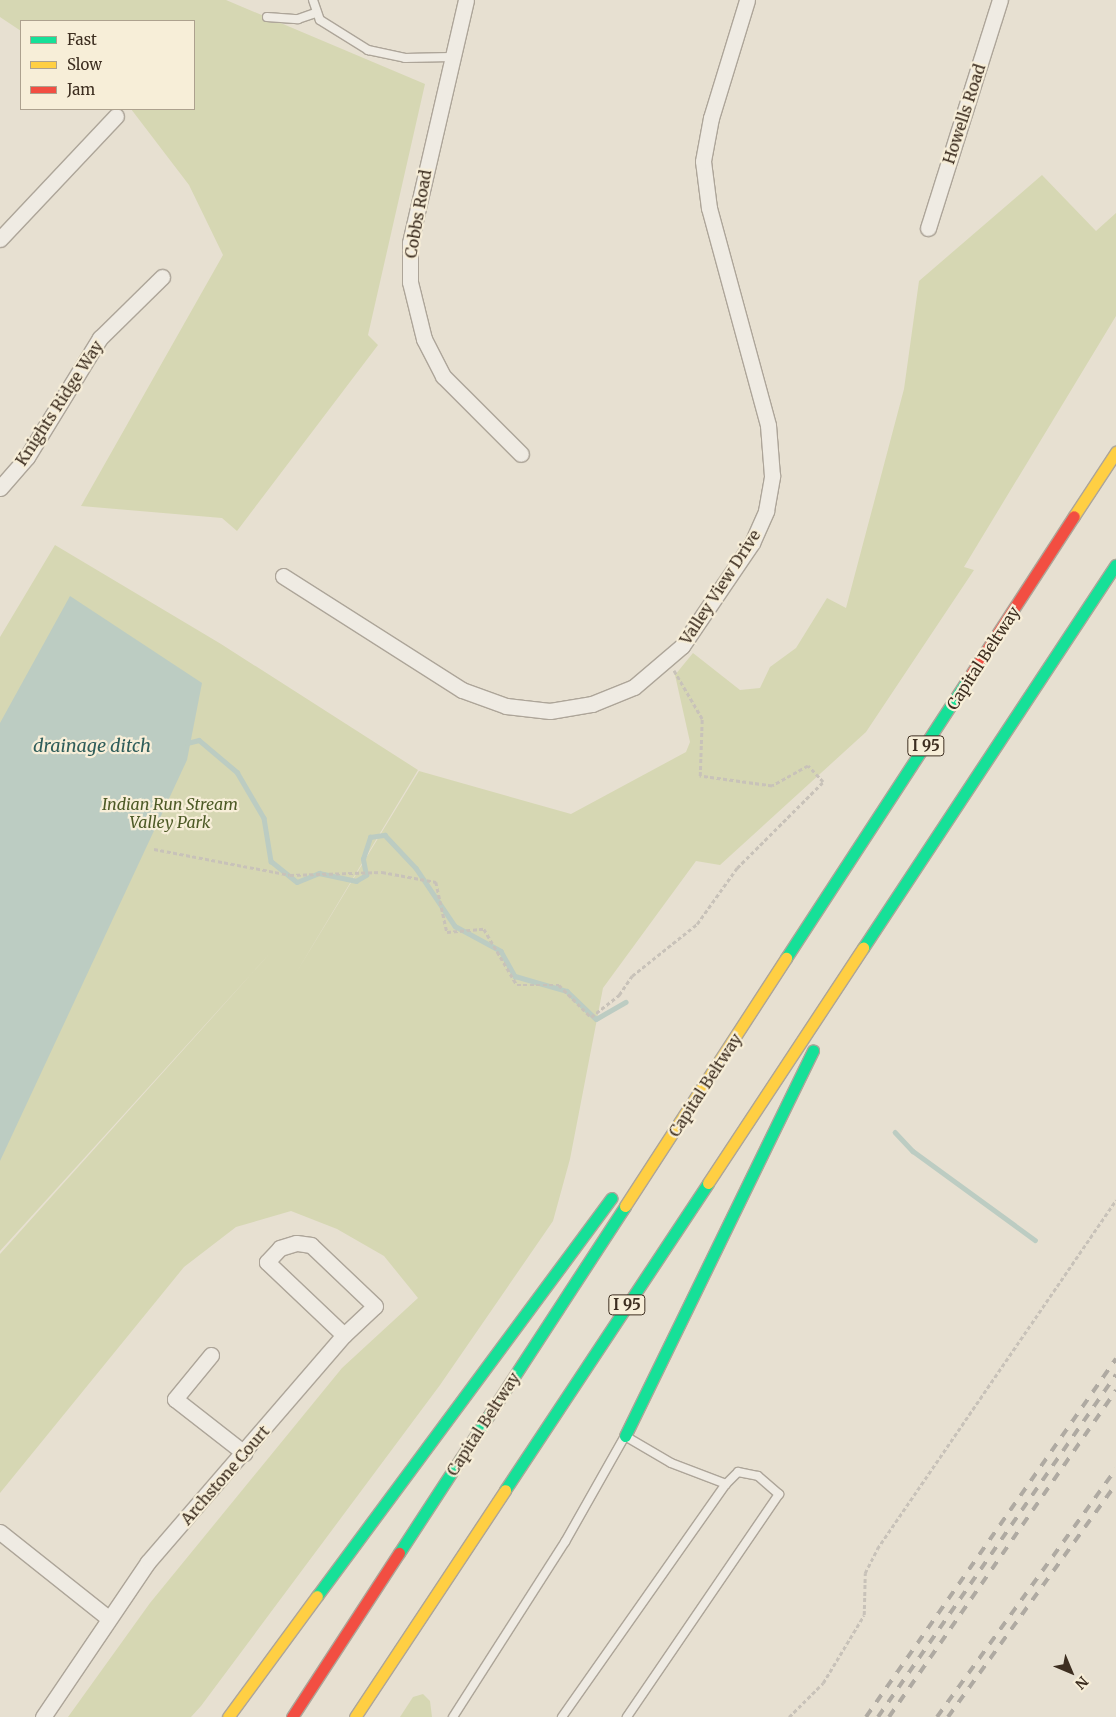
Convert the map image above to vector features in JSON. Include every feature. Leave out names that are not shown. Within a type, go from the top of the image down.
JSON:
[{"type":"highway","name":"Capital Beltway","points":[[292,1717],[1116,452]]},
{"type":"highway","name":"I 95","points":[[355,1717],[898,892],[1116,565]]},
{"type":"highway","points":[[625,1436],[769,1134],[898,892]]},
{"type":"highway","points":[[228,1717],[520,1317],[735,1039]]},
{"type":"street","name":"Cobbs Road","points":[[466,0],[451,57],[410,244],[413,302],[424,339],[443,376],[521,454]]},
{"type":"street","name":"Valley View Drive","points":[[283,576],[462,690],[506,706],[550,711],[592,704],[634,687],[668,661],[752,543],[770,493],[769,431],[709,208],[703,161],[711,118],[747,0]]},
{"type":"street","name":"Howells Road","points":[[928,228],[1000,0]]},
{"type":"street","points":[[0,239],[116,116]]},
{"type":"street","name":"Knights Ridge Way","points":[[0,488],[27,457],[100,338],[162,277]]},
{"type":"street","name":"Archstone Court","points":[[43,1717],[108,1618],[148,1562],[344,1335],[376,1306],[312,1245],[296,1243],[280,1248],[266,1262],[344,1335]]},
{"type":"street","points":[[211,1355],[175,1400],[244,1453]]},
{"type":"street","points":[[0,1532],[108,1618]]},
{"type":"lane","points":[[313,0],[315,13],[339,35],[368,50],[404,58],[451,57]]},
{"type":"lane","points":[[267,17],[298,19],[315,13]]},
{"type":"lane","points":[[453,1717],[565,1542],[625,1436],[671,1463],[726,1484]]},
{"type":"lane","points":[[562,1717],[726,1484],[738,1472],[758,1476],[779,1494],[627,1717]]},
{"type":"path","points":[[154,849],[290,875],[382,872],[436,882],[447,932],[484,929],[517,985],[559,985],[591,1017],[619,995],[632,976],[697,924],[737,868],[823,782],[808,766],[772,786],[700,776],[702,719],[668,661]]},
{"type":"path","points":[[788,1717],[823,1683],[864,1615],[864,1572],[876,1549],[1116,1200]]},
{"type":"green space","points":[[0,0],[226,0],[425,84],[368,335],[378,345],[237,531],[222,518],[81,506],[223,255],[189,185],[132,110],[195,110],[195,20],[20,20],[20,30],[0,17]]},
{"type":"green space","name":"Indian Run Stream Valley Park","points":[[1042,175],[1096,231],[1116,213],[1116,316],[964,567],[974,570],[866,732],[720,865],[696,861],[603,988],[570,1159],[553,1221],[440,1385],[201,1706],[191,1717],[68,1717],[150,1603],[342,1368],[418,1298],[384,1256],[337,1229],[291,1211],[236,1227],[184,1267],[0,1493],[0,1254],[272,951],[0,1251],[0,637],[55,545],[221,644],[418,770],[296,973],[419,771],[571,814],[686,752],[690,742],[675,675],[693,653],[740,690],[760,688],[770,667],[796,648],[827,598],[846,608],[904,389],[919,281]]},
{"type":"green space","points":[[423,1694],[430,1701],[432,1717],[400,1717],[413,1697]]},
{"type":"water","name":"drainage ditch","points":[[70,596],[202,683],[187,760],[0,1161],[0,723]]},
{"type":"waterway","points":[[187,743],[199,740],[237,772],[264,818],[271,861],[297,882],[319,873],[356,881],[366,875],[363,859],[370,837],[385,835],[416,868],[455,926],[501,951],[515,976],[567,991],[596,1019],[626,1002]]},
{"type":"waterway","points":[[895,1132],[913,1151],[1035,1240]]},
{"type":"railway","points":[[866,1717],[1116,1358]]},
{"type":"railway","points":[[878,1717],[1116,1375]]},
{"type":"railway","points":[[889,1717],[1116,1390]]},
{"type":"railway","points":[[937,1717],[1116,1469]]},
{"type":"railway","points":[[948,1717],[1116,1484]]},
{"type":"traffic: fast","points":[[863,948],[1116,565]]},
{"type":"traffic: fast","points":[[786,958],[968,679]]},
{"type":"traffic: fast","points":[[625,1436],[813,1050]]},
{"type":"traffic: fast","points":[[505,1490],[708,1183]]},
{"type":"traffic: fast","points":[[317,1596],[612,1198]]},
{"type":"traffic: fast","points":[[399,1553],[625,1206]]},
{"type":"traffic: slow","points":[[1074,516],[1116,452]]},
{"type":"traffic: slow","points":[[708,1183],[863,948]]},
{"type":"traffic: slow","points":[[625,1206],[786,958]]},
{"type":"traffic: slow","points":[[355,1717],[505,1490]]},
{"type":"traffic: slow","points":[[228,1717],[317,1596]]},
{"type":"traffic: jam","points":[[968,679],[1074,516]]},
{"type":"traffic: jam","points":[[292,1717],[399,1553]]}]
